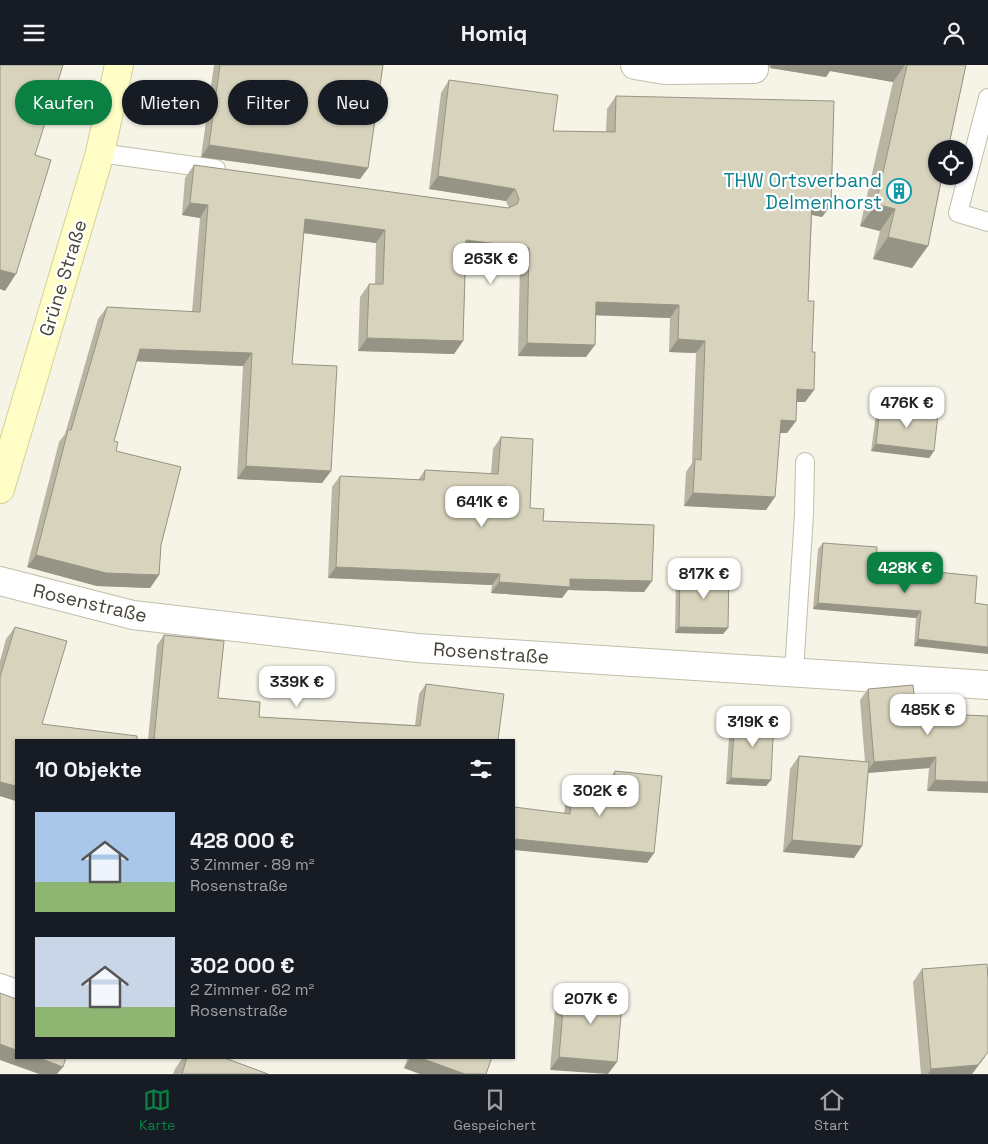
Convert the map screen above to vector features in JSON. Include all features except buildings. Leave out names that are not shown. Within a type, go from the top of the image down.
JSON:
[{"type":"main road","name":"Grüne Straße","points":[[0,486],[100,153],[119,65]]},
{"type":"street","points":[[635,65],[664,70],[754,69]]},
{"type":"street","name":"Rosenstraße","points":[[0,581],[133,615],[417,648],[988,685]]},
{"type":"street","points":[[0,988],[15,994]]},
{"type":"lane","points":[[988,99],[958,213],[988,222]]},
{"type":"lane","points":[[100,153],[236,172]]},
{"type":"lane","points":[[794,672],[804,515],[805,462]]},
{"type":"place","name":"THW Ortsverband Delmenhorst","points":[[899,191]]}]
